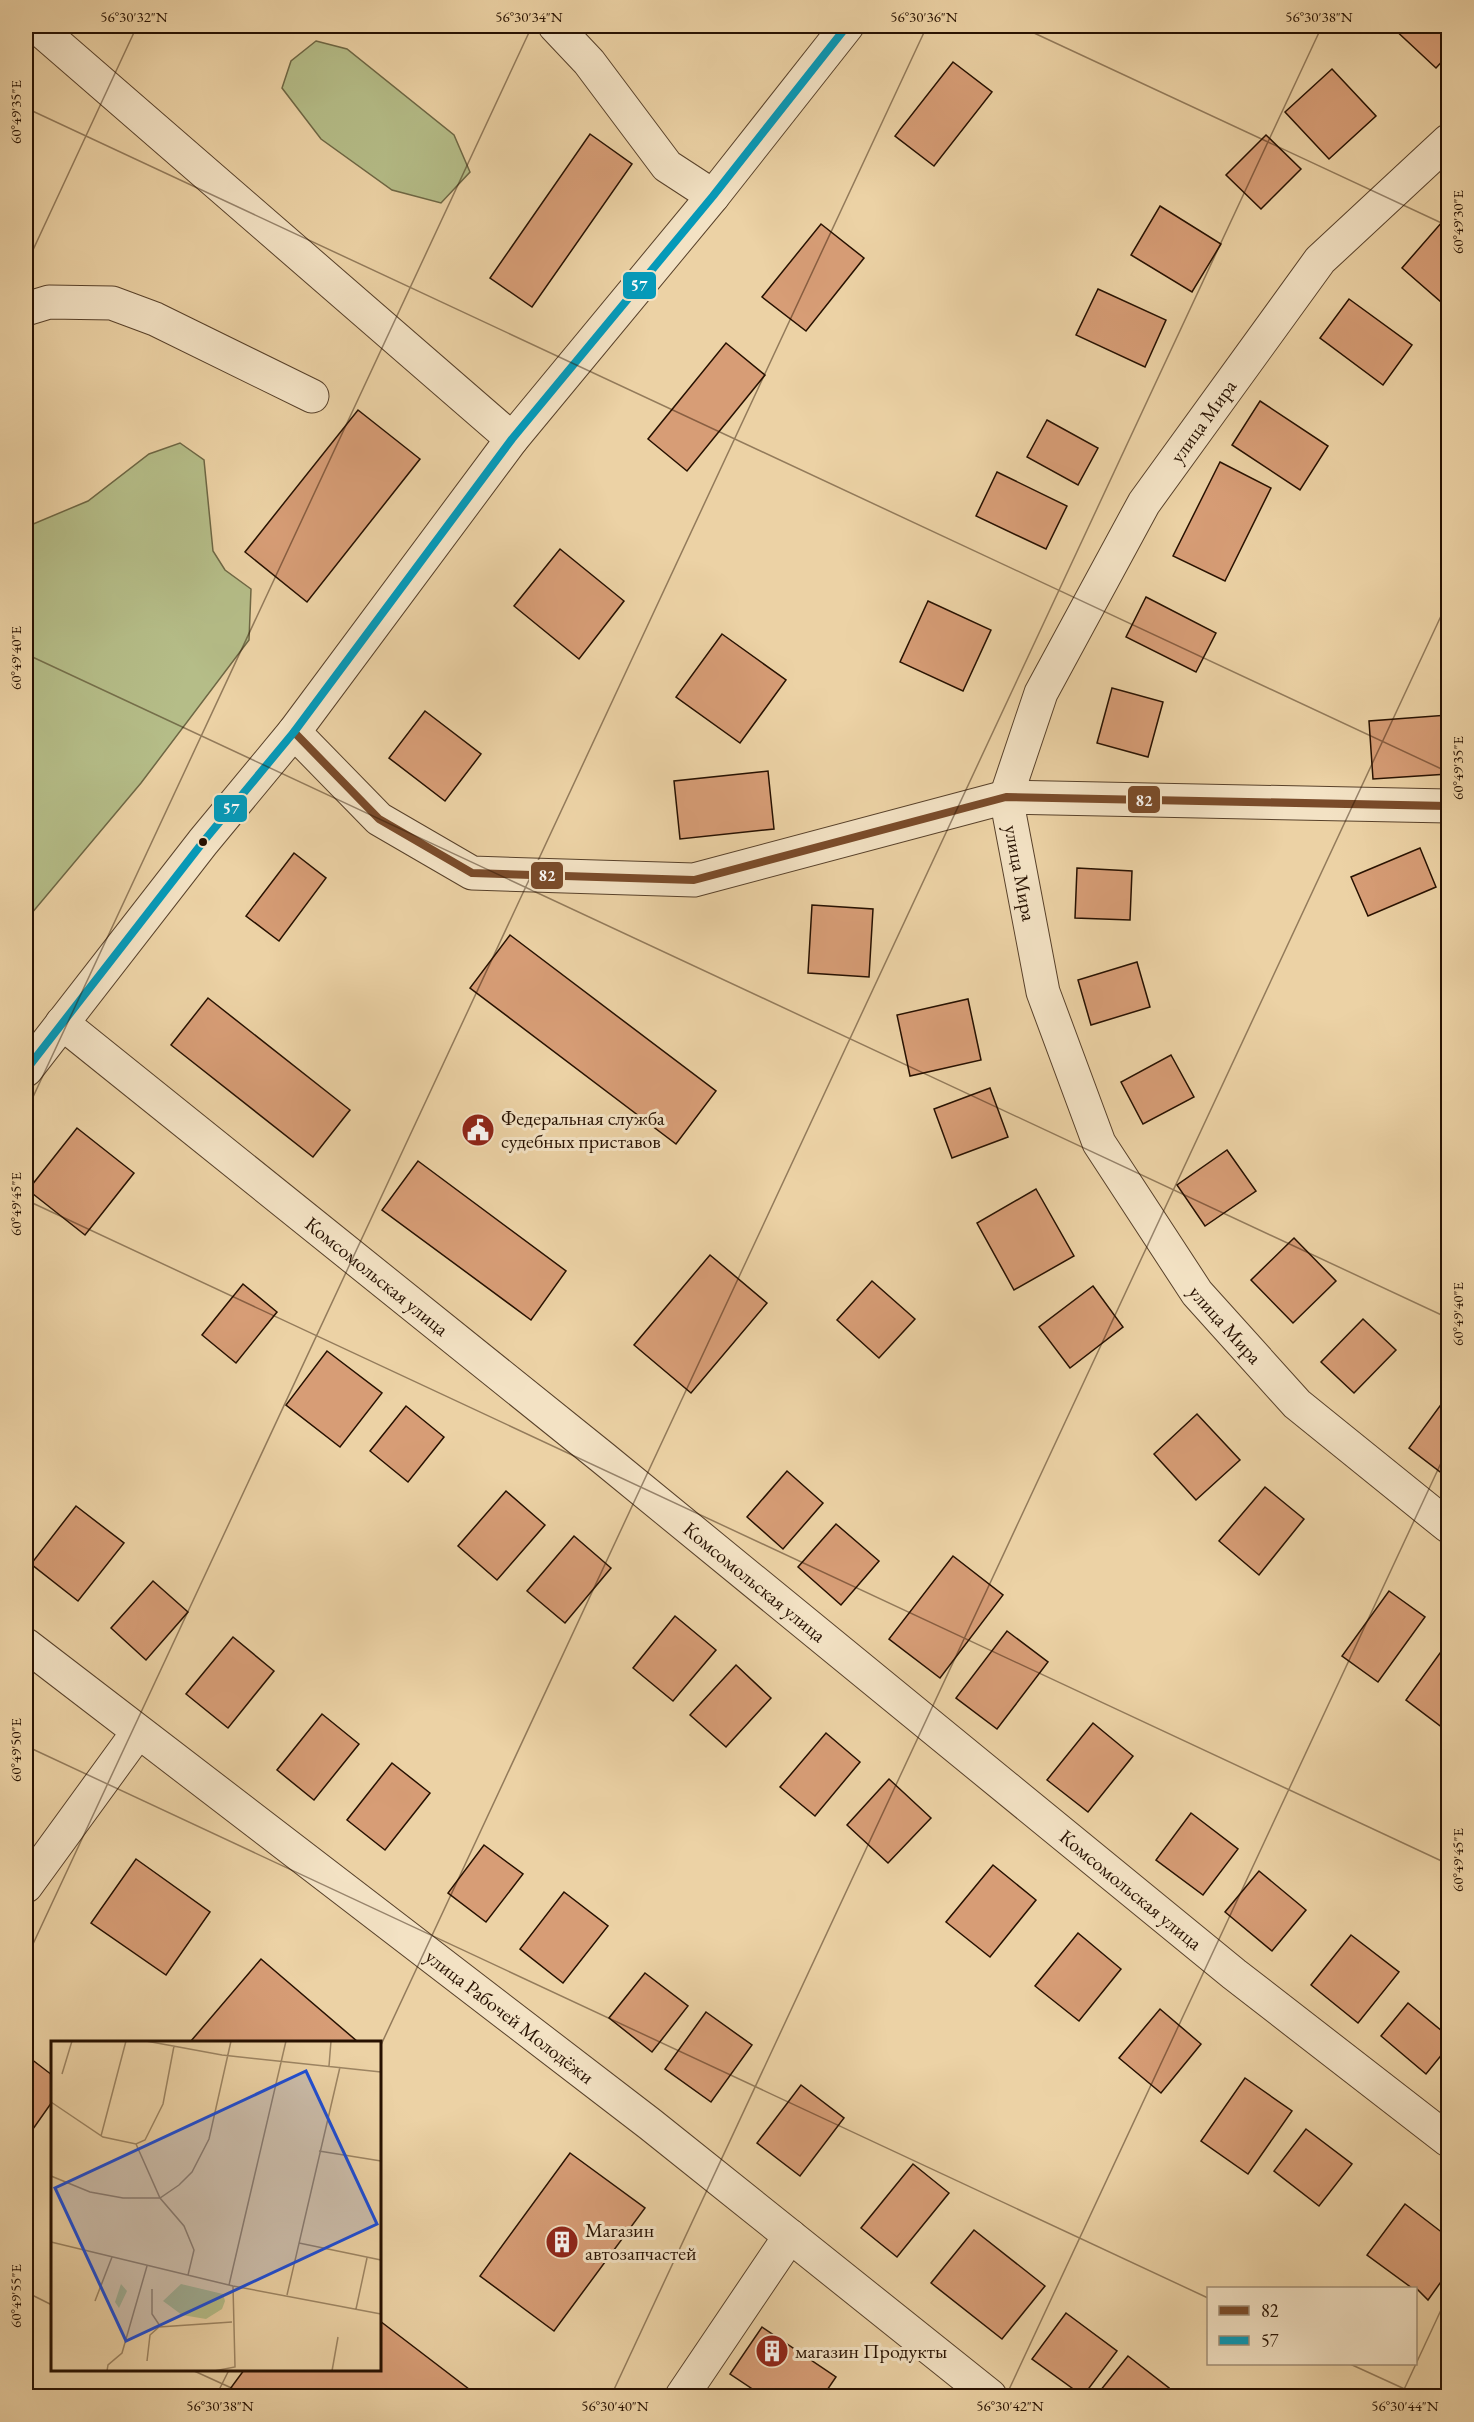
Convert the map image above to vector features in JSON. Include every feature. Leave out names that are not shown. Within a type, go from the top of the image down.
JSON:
[{"type":"street","points":[[36,26],[512,440]]},
{"type":"street","points":[[555,26],[590,62],[667,166],[713,196]]},
{"type":"street","points":[[29,1056],[62,1023],[203,842],[294,732],[512,440],[713,196],[847,26]]},
{"type":"street","name":"улица Мира","points":[[1449,141],[1320,260],[1144,503],[1041,693],[1006,797],[1043,992],[1099,1143],[1197,1293],[1297,1404],[1449,1526]]},
{"type":"street","points":[[26,309],[49,302],[112,303],[155,319],[312,396]]},
{"type":"street","points":[[294,732],[379,819],[472,873],[694,880],[1006,797],[1449,806]]},
{"type":"street","name":"Комсомольская улица","points":[[62,1023],[602,1457],[1234,1974],[1449,2140]]},
{"type":"street","name":"улица Рабочей Молодёжи","points":[[26,1645],[650,2124],[990,2397]]},
{"type":"street","points":[[26,1886],[138,1731]]},
{"type":"street","points":[[682,2397],[790,2236]]},
{"type":"green space","points":[[316,41],[347,49],[454,135],[470,172],[441,203],[392,190],[321,139],[282,88],[291,61]]},
{"type":"green space","points":[[180,443],[204,460],[213,551],[225,570],[251,589],[249,640],[141,783],[26,920],[26,527],[88,501],[149,454]]},
{"type":"building","points":[[1391,26],[1448,26],[1448,55],[1436,68]]},
{"type":"building","points":[[953,62],[992,92],[934,166],[895,136]]},
{"type":"building","points":[[1332,69],[1376,116],[1329,159],[1285,112]]},
{"type":"building","points":[[590,134],[632,164],[532,307],[490,278]]},
{"type":"building","points":[[1266,135],[1301,169],[1261,209],[1226,175]]},
{"type":"building","points":[[1160,206],[1221,244],[1192,292],[1131,255]]},
{"type":"building","points":[[1442,222],[1448,228],[1448,308],[1402,268]]},
{"type":"building","points":[[821,224],[864,258],[806,331],[762,297]]},
{"type":"building","points":[[1098,289],[1166,320],[1145,367],[1076,335]]},
{"type":"building","points":[[1349,299],[1412,345],[1383,385],[1320,338]]},
{"type":"building","points":[[726,343],[765,375],[687,471],[648,439]]},
{"type":"building","points":[[1260,401],[1328,446],[1300,490],[1232,445]]},
{"type":"building","points":[[358,410],[420,459],[307,602],[245,552]]},
{"type":"building","points":[[1047,420],[1098,448],[1078,485],[1027,457]]},
{"type":"building","points":[[1220,462],[1271,488],[1225,581],[1173,556]]},
{"type":"building","points":[[997,472],[1067,506],[1046,549],[976,516]]},
{"type":"building","points":[[560,549],[624,601],[579,659],[514,606]]},
{"type":"building","points":[[1146,597],[1216,633],[1196,672],[1126,637]]},
{"type":"building","points":[[928,601],[991,630],[963,691],[900,662]]},
{"type":"building","points":[[722,634],[786,680],[740,743],[676,697]]},
{"type":"building","points":[[1112,688],[1163,702],[1148,757],[1097,743]]},
{"type":"building","points":[[425,711],[481,754],[445,801],[389,758]]},
{"type":"building","points":[[1448,715],[1448,774],[1373,779],[1369,721]]},
{"type":"building","points":[[768,771],[774,829],[680,839],[674,781]]},
{"type":"building","points":[[1420,848],[1436,887],[1368,916],[1351,877]]},
{"type":"building","points":[[294,853],[326,878],[279,941],[246,916]]},
{"type":"building","points":[[1077,868],[1132,871],[1130,920],[1075,918]]},
{"type":"building","points":[[812,905],[873,909],[869,977],[808,973]]},
{"type":"building","points":[[510,935],[716,1091],[676,1144],[470,988]]},
{"type":"building","points":[[1137,962],[1150,1007],[1091,1025],[1078,980]]},
{"type":"building","points":[[208,998],[350,1110],[313,1157],[171,1045]]},
{"type":"building","points":[[968,999],[981,1060],[910,1076],[897,1015]]},
{"type":"building","points":[[1171,1055],[1194,1097],[1143,1124],[1121,1082]]},
{"type":"building","points":[[990,1088],[1008,1137],[952,1158],[934,1109]]},
{"type":"building","points":[[77,1128],[134,1173],[85,1235],[28,1190]]},
{"type":"building","points":[[1227,1150],[1256,1191],[1205,1226],[1177,1185]]},
{"type":"building","points":[[418,1161],[566,1271],[531,1320],[382,1210]]},
{"type":"building","points":[[1036,1189],[1074,1256],[1014,1290],[977,1223]]},
{"type":"building","points":[[1294,1238],[1336,1281],[1293,1323],[1251,1280]]},
{"type":"building","points":[[710,1255],[767,1303],[691,1393],[634,1345]]},
{"type":"building","points":[[872,1281],[915,1319],[879,1358],[837,1320]]},
{"type":"building","points":[[243,1284],[277,1312],[236,1363],[202,1335]]},
{"type":"building","points":[[1093,1286],[1123,1327],[1070,1368],[1039,1327]]},
{"type":"building","points":[[1363,1319],[1396,1350],[1354,1393],[1321,1362]]},
{"type":"building","points":[[327,1351],[382,1393],[340,1447],[286,1405]]},
{"type":"building","points":[[1448,1395],[1448,1478],[1409,1448]]},
{"type":"building","points":[[406,1406],[444,1437],[408,1482],[370,1451]]},
{"type":"building","points":[[1197,1414],[1240,1460],[1196,1500],[1154,1454]]},
{"type":"building","points":[[787,1471],[823,1503],[783,1549],[747,1517]]},
{"type":"building","points":[[1265,1487],[1304,1519],[1259,1575],[1219,1541]]},
{"type":"building","points":[[506,1491],[545,1525],[497,1580],[458,1546]]},
{"type":"building","points":[[76,1506],[124,1543],[78,1601],[31,1564]]},
{"type":"building","points":[[836,1524],[879,1561],[841,1605],[798,1567]]},
{"type":"building","points":[[574,1536],[611,1568],[565,1623],[527,1591]]},
{"type":"building","points":[[953,1556],[1003,1595],[940,1678],[889,1639]]},
{"type":"building","points":[[153,1581],[188,1612],[146,1660],[111,1628]]},
{"type":"building","points":[[1389,1591],[1425,1617],[1378,1682],[1342,1656]]},
{"type":"building","points":[[675,1616],[716,1650],[673,1701],[633,1668]]},
{"type":"building","points":[[1007,1631],[1048,1662],[997,1729],[956,1698]]},
{"type":"building","points":[[233,1637],[274,1671],[228,1728],[186,1694]]},
{"type":"building","points":[[1448,1642],[1448,1729],[1447,1731],[1406,1700]]},
{"type":"building","points":[[736,1665],[771,1698],[726,1747],[690,1715]]},
{"type":"building","points":[[322,1714],[359,1744],[314,1800],[277,1770]]},
{"type":"building","points":[[1093,1723],[1133,1756],[1088,1812],[1047,1780]]},
{"type":"building","points":[[826,1733],[860,1762],[815,1816],[780,1787]]},
{"type":"building","points":[[392,1763],[430,1793],[385,1850],[347,1820]]},
{"type":"building","points":[[889,1779],[931,1818],[888,1863],[847,1825]]},
{"type":"building","points":[[1191,1813],[1238,1849],[1203,1895],[1156,1860]]},
{"type":"building","points":[[484,1845],[523,1874],[486,1922],[448,1893]]},
{"type":"building","points":[[136,1859],[210,1912],[166,1975],[91,1923]]},
{"type":"building","points":[[993,1865],[1036,1900],[990,1957],[946,1922]]},
{"type":"building","points":[[1259,1871],[1306,1910],[1272,1951],[1225,1912]]},
{"type":"building","points":[[564,1892],[608,1926],[563,1983],[520,1949]]},
{"type":"building","points":[[1078,1933],[1121,1969],[1079,2021],[1035,1986]]},
{"type":"building","points":[[1351,1935],[1399,1972],[1358,2023],[1311,1985]]},
{"type":"building","points":[[261,1959],[357,2041],[191,2041]]},
{"type":"building","points":[[645,1973],[688,2006],[652,2052],[609,2018]]},
{"type":"building","points":[[1408,2003],[1448,2036],[1448,2047],[1426,2074],[1381,2036]]},
{"type":"building","points":[[1160,2009],[1201,2044],[1161,2093],[1119,2058]]},
{"type":"building","points":[[706,2012],[752,2045],[711,2102],[665,2069]]},
{"type":"building","points":[[26,2055],[51,2074],[51,2103],[26,2139]]},
{"type":"building","points":[[1245,2078],[1292,2111],[1248,2174],[1201,2141]]},
{"type":"building","points":[[801,2085],[844,2118],[800,2176],[757,2143]]},
{"type":"building","points":[[1306,2129],[1352,2164],[1319,2206],[1274,2171]]},
{"type":"building","name":"Магазин автозапчастей","points":[[570,2153],[645,2208],[554,2331],[480,2276]]},
{"type":"building","points":[[913,2164],[949,2193],[897,2257],[861,2228]]},
{"type":"building","points":[[1405,2204],[1448,2237],[1448,2272],[1428,2300],[1417,2287],[1411,2287],[1367,2255]]},
{"type":"building","points":[[974,2230],[1045,2286],[1002,2339],[931,2283]]},
{"type":"building","points":[[1066,2313],[1117,2351],[1083,2396],[1032,2359]]},
{"type":"building","points":[[381,2322],[478,2396],[240,2396],[230,2389],[243,2371],[381,2371]]},
{"type":"building","name":"магазин Продукты","points":[[762,2327],[836,2377],[823,2396],[763,2396],[730,2374]]},
{"type":"building","points":[[1128,2356],[1169,2388],[1163,2396],[1096,2396]]},
{"type":"transit line","name":"57","points":[[26,1070],[203,842],[294,732],[512,439],[713,196],[847,26]]},
{"type":"transit line","name":"82","points":[[294,732],[379,819],[472,873],[694,880],[1006,797],[1448,806]]},
{"type":"place","name":"Федеральная служба судебных приставов","points":[[478,1130]]},
{"type":"place","name":"Магазин автозапчастей","points":[[562,2242]]},
{"type":"place","name":"магазин Продукты","points":[[772,2351]]}]
